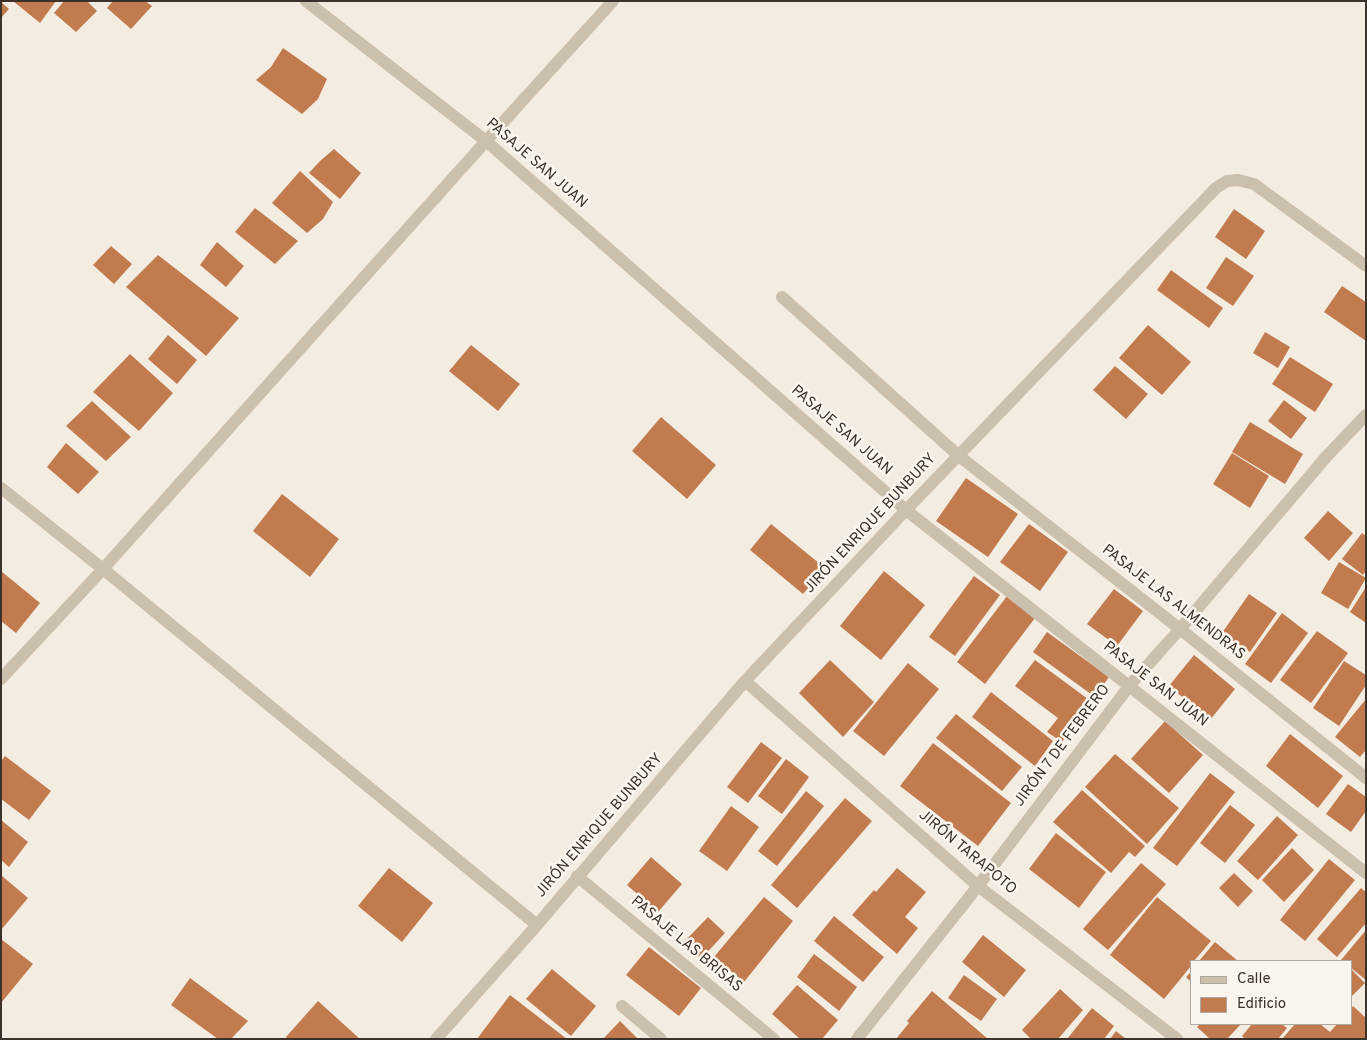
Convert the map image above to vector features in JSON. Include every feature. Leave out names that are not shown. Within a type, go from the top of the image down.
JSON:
[{"type":"street","name":"PASAJE SAN JUAN","points":[[306,1],[486,141],[906,510],[1366,873]]},
{"type":"street","points":[[1,679],[103,569],[613,1]]},
{"type":"street","name":"JIRÓN ENRIQUE BUNBURY","points":[[436,1039],[746,681],[906,510],[1216,188],[1227,181],[1238,180],[1254,184],[1366,266]]},
{"type":"street","name":"PASAJE LAS ALMENDRAS","points":[[782,297],[959,456],[1366,778]]},
{"type":"street","name":"JIRÓN 7 DE FEBRERO","points":[[857,1039],[978,886],[1130,685],[1326,457],[1366,415]]},
{"type":"street","points":[[1,488],[103,569],[536,925]]},
{"type":"street","name":"JIRÓN TARAPOTO","points":[[746,681],[978,886],[1176,1039]]},
{"type":"street","name":"PASAJE LAS BRISAS","points":[[577,876],[774,1039]]},
{"type":"street","points":[[622,1006],[661,1039]]},
{"type":"building","points":[[13,1],[56,1],[40,23]]},
{"type":"building","points":[[64,1],[87,1],[97,11],[76,32],[54,13]]},
{"type":"building","points":[[113,1],[145,1],[152,6],[131,29],[107,8]]},
{"type":"building","points":[[1,2],[9,9],[1,18]]},
{"type":"building","points":[[283,48],[327,79],[318,99],[302,114],[256,80],[271,67]]},
{"type":"building","points":[[334,149],[361,173],[340,199],[309,173]]},
{"type":"building","points":[[300,171],[333,202],[323,219],[307,233],[272,203]]},
{"type":"building","points":[[255,208],[298,241],[275,264],[235,232]]},
{"type":"building","points":[[1234,209],[1265,231],[1246,259],[1215,237]]},
{"type":"building","points":[[217,242],[244,266],[226,287],[200,265]]},
{"type":"building","points":[[111,246],[132,264],[114,284],[93,265]]},
{"type":"building","points":[[158,255],[239,318],[206,356],[126,287]]},
{"type":"building","points":[[1226,257],[1254,276],[1233,306],[1206,288]]},
{"type":"building","points":[[1171,270],[1223,308],[1209,328],[1157,290]]},
{"type":"building","points":[[1342,286],[1366,302],[1366,341],[1324,312]]},
{"type":"building","points":[[1148,325],[1191,362],[1162,395],[1119,358]]},
{"type":"building","points":[[1265,332],[1290,347],[1278,368],[1253,353]]},
{"type":"building","points":[[168,335],[197,360],[177,384],[148,359]]},
{"type":"building","points":[[471,345],[520,384],[498,411],[449,371]]},
{"type":"building","points":[[130,354],[173,393],[139,431],[93,392]]},
{"type":"building","points":[[1290,357],[1333,384],[1315,412],[1272,384]]},
{"type":"building","points":[[1115,366],[1148,394],[1126,419],[1093,390]]},
{"type":"building","points":[[1284,400],[1307,418],[1291,439],[1268,421]]},
{"type":"building","points":[[92,401],[131,437],[106,461],[66,426]]},
{"type":"building","points":[[661,417],[716,465],[687,499],[632,451]]},
{"type":"building","points":[[1250,422],[1303,454],[1285,484],[1232,452]]},
{"type":"building","points":[[66,443],[99,472],[78,494],[47,467]]},
{"type":"building","points":[[1232,453],[1269,476],[1250,508],[1213,484]]},
{"type":"building","points":[[966,478],[1018,514],[988,557],[936,521]]},
{"type":"building","points":[[282,494],[339,539],[310,577],[253,531]]},
{"type":"building","points":[[1328,511],[1353,533],[1329,561],[1304,538]]},
{"type":"building","points":[[771,524],[825,568],[803,594],[750,550]]},
{"type":"building","points":[[1029,524],[1068,552],[1040,591],[1000,562]]},
{"type":"building","points":[[1362,533],[1366,536],[1366,571],[1363,575],[1342,559]]},
{"type":"building","points":[[1339,562],[1366,578],[1348,609],[1321,593]]},
{"type":"building","points":[[1,571],[40,603],[16,633],[1,621]]},
{"type":"building","points":[[884,571],[925,605],[881,660],[840,626]]},
{"type":"building","points":[[974,576],[1000,595],[955,656],[929,637]]},
{"type":"building","points":[[1366,587],[1366,623],[1350,612]]},
{"type":"building","points":[[1114,589],[1143,611],[1117,646],[1087,624]]},
{"type":"building","points":[[1249,594],[1277,613],[1250,652],[1222,633]]},
{"type":"building","points":[[1007,596],[1035,618],[985,684],[957,662]]},
{"type":"building","points":[[1282,613],[1308,633],[1271,683],[1245,664]]},
{"type":"building","points":[[1317,631],[1348,653],[1311,703],[1280,680]]},
{"type":"building","points":[[1047,632],[1109,677],[1095,697],[1033,652]]},
{"type":"building","points":[[1194,655],[1235,689],[1210,720],[1169,686]]},
{"type":"building","points":[[830,660],[874,702],[843,737],[799,693]]},
{"type":"building","points":[[1035,660],[1092,702],[1062,742],[1047,732],[1058,718],[1015,686]]},
{"type":"building","points":[[1344,661],[1366,675],[1366,685],[1339,726],[1313,708]]},
{"type":"building","points":[[908,663],[939,689],[884,756],[853,731]]},
{"type":"building","points":[[991,692],[1053,741],[1035,766],[972,717]]},
{"type":"building","points":[[1366,699],[1366,750],[1360,757],[1335,737]]},
{"type":"building","points":[[956,714],[1022,767],[1002,791],[936,738]]},
{"type":"building","points":[[1165,721],[1203,755],[1169,793],[1131,759]]},
{"type":"building","points":[[1290,734],[1343,776],[1318,808],[1266,766]]},
{"type":"building","points":[[761,742],[782,758],[748,803],[727,787]]},
{"type":"building","points":[[933,743],[1011,803],[978,846],[900,786]]},
{"type":"building","points":[[1115,754],[1179,808],[1147,844],[1085,787]]},
{"type":"building","points":[[5,756],[51,791],[29,820],[1,799],[1,761]]},
{"type":"building","points":[[786,759],[809,777],[782,814],[758,796]]},
{"type":"building","points":[[1210,773],[1235,792],[1177,866],[1153,848]]},
{"type":"building","points":[[1348,784],[1366,797],[1366,811],[1351,832],[1326,814]]},
{"type":"building","points":[[1082,790],[1145,846],[1135,857],[1129,852],[1111,873],[1053,822]]},
{"type":"building","points":[[806,791],[824,806],[777,866],[758,851]]},
{"type":"building","points":[[845,798],[872,821],[797,908],[771,885]]},
{"type":"building","points":[[1230,805],[1255,825],[1225,863],[1200,843]]},
{"type":"building","points":[[731,806],[759,827],[727,871],[699,851]]},
{"type":"building","points":[[1277,816],[1298,835],[1258,880],[1237,861]]},
{"type":"building","points":[[1,820],[28,842],[9,867],[1,860]]},
{"type":"building","points":[[1056,833],[1106,872],[1079,908],[1029,869]]},
{"type":"building","points":[[1292,848],[1314,870],[1284,902],[1262,880]]},
{"type":"building","points":[[651,857],[682,884],[658,912],[627,885]]},
{"type":"building","points":[[1329,859],[1355,880],[1305,941],[1280,920]]},
{"type":"building","points":[[1141,863],[1166,884],[1108,950],[1083,929]]},
{"type":"building","points":[[389,868],[433,903],[402,942],[358,906]]},
{"type":"building","points":[[897,868],[926,892],[905,917],[918,928],[897,954],[852,915]]},
{"type":"building","points":[[1234,873],[1253,891],[1238,907],[1219,888]]},
{"type":"building","points":[[1,875],[28,898],[1,930]]},
{"type":"building","points":[[1361,888],[1366,892],[1366,923],[1337,957],[1317,939]]},
{"type":"building","points":[[764,897],[793,921],[744,982],[714,957]]},
{"type":"building","points":[[1157,897],[1211,941],[1195,960],[1190,960],[1190,967],[1164,999],[1110,955]]},
{"type":"building","points":[[834,916],[884,957],[863,982],[814,941]]},
{"type":"building","points":[[708,917],[725,933],[701,959],[684,942]]},
{"type":"building","points":[[1366,930],[1366,980],[1352,969],[1352,960],[1341,960]]},
{"type":"building","points":[[983,935],[1026,970],[1004,997],[962,962]]},
{"type":"building","points":[[1,939],[33,964],[1,1003]]},
{"type":"building","points":[[1215,942],[1237,960],[1200,960]]},
{"type":"building","points":[[649,947],[701,988],[679,1016],[626,975]]},
{"type":"building","points":[[814,954],[857,987],[839,1011],[797,977]]},
{"type":"building","points":[[552,969],[596,1006],[571,1036],[526,999]]},
{"type":"building","points":[[1352,970],[1365,983],[1352,996]]},
{"type":"building","points":[[1190,973],[1190,981],[1186,977]]},
{"type":"building","points":[[964,975],[997,999],[981,1021],[948,998]]},
{"type":"building","points":[[190,978],[248,1021],[231,1039],[218,1039],[171,1005]]},
{"type":"building","points":[[797,985],[838,1020],[822,1039],[800,1039],[772,1014]]},
{"type":"building","points":[[1060,989],[1083,1010],[1058,1039],[1031,1039],[1022,1030]]},
{"type":"building","points":[[932,991],[988,1039],[896,1039],[909,1023],[907,1021]]},
{"type":"building","points":[[510,995],[567,1039],[477,1039]]},
{"type":"building","points":[[318,1001],[360,1039],[287,1039],[286,1037]]},
{"type":"building","points":[[1353,1006],[1366,1018],[1366,1039],[1282,1039],[1294,1025],[1321,1025],[1330,1032],[1336,1025],[1352,1025]]},
{"type":"building","points":[[1092,1008],[1114,1026],[1104,1039],[1067,1039]]},
{"type":"building","points":[[620,1021],[638,1039],[603,1039]]},
{"type":"building","points":[[1199,1025],[1240,1025],[1227,1039],[1210,1039],[1197,1027]]},
{"type":"building","points":[[1251,1025],[1283,1025],[1287,1028],[1278,1039],[1245,1039],[1242,1036]]},
{"type":"building","points":[[1116,1031],[1126,1039],[1110,1039]]}]
